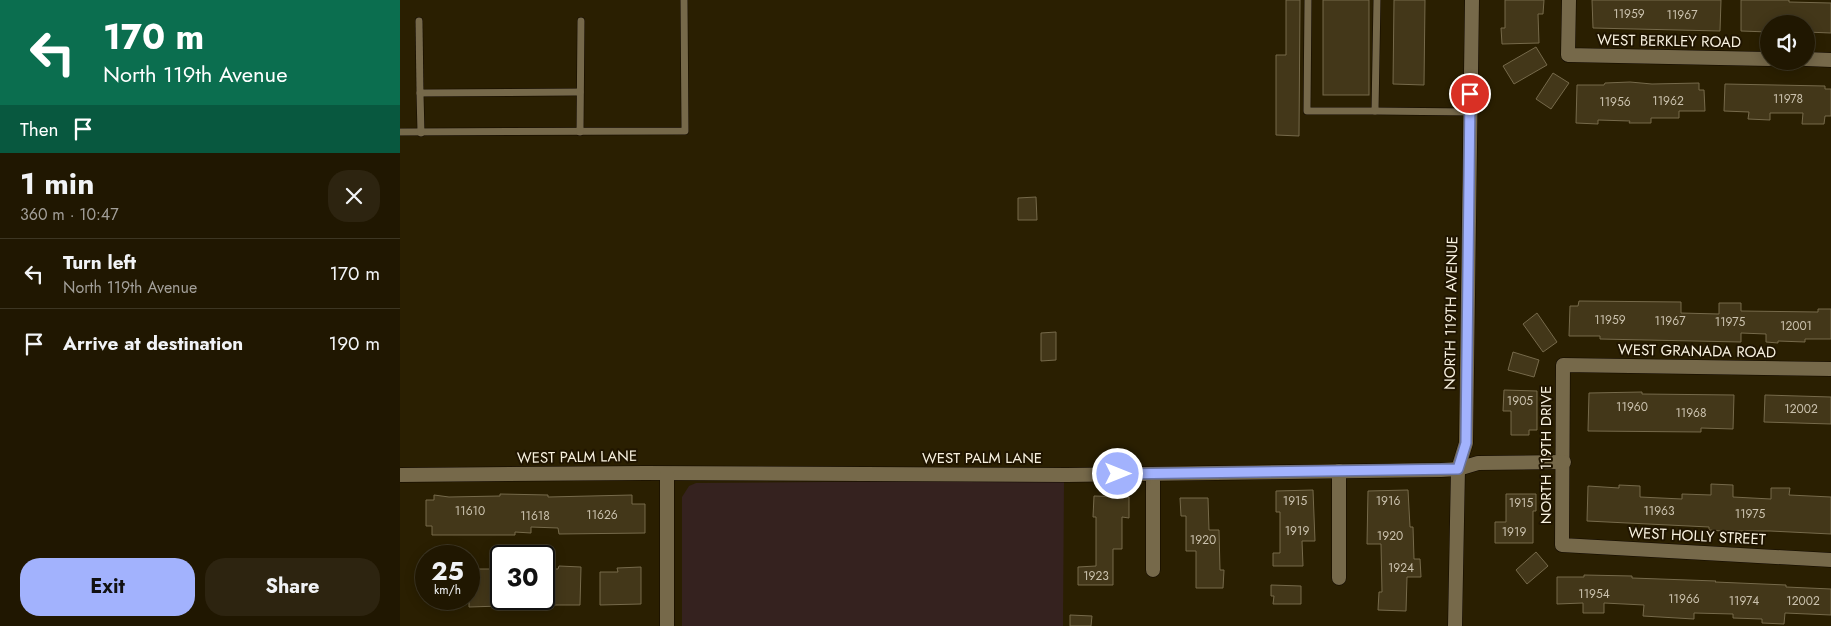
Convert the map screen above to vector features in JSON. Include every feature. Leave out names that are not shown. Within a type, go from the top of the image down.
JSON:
[{"type":"street","name":"NORTH 119TH AVENUE","points":[[1455,626],[1458,469],[1466,443],[1472,0]]},
{"type":"street","name":"WEST BERKLEY ROAD","points":[[1569,0],[1568,55],[1760,59]]},
{"type":"street","points":[[1815,59],[1831,60]]},
{"type":"street","name":"WEST GRANADA ROAD","points":[[1563,366],[1831,369]]},
{"type":"street","name":"NORTH 119TH DRIVE","points":[[1562,545],[1564,462],[1563,366]]},
{"type":"street","name":"WEST PALM LANE","points":[[400,475],[1153,474],[1458,469],[1478,463],[1564,462]]},
{"type":"street","points":[[1339,471],[1339,578]]},
{"type":"street","points":[[667,474],[667,626]]},
{"type":"street","points":[[1153,474],[1153,570]]},
{"type":"street","name":"WEST HOLLY STREET","points":[[1562,545],[1831,560]]},
{"type":"lane","points":[[400,132],[685,131],[684,0]]},
{"type":"lane","points":[[1308,0],[1307,111],[1470,112]]},
{"type":"lane","points":[[1375,111],[1377,0]]},
{"type":"lane","points":[[419,21],[421,132]]},
{"type":"lane","points":[[580,132],[581,21]]},
{"type":"lane","points":[[420,93],[580,92]]},
{"type":"shaded area","points":[[1064,480],[1063,626],[682,626],[682,497],[689,486],[696,483]]},
{"type":"building","points":[[1286,0],[1300,0],[1299,136],[1276,135],[1276,55],[1286,55]]},
{"type":"building","points":[[1323,0],[1369,0],[1369,95],[1323,95]]},
{"type":"building","points":[[1394,0],[1425,0],[1424,85],[1393,84]]},
{"type":"building","points":[[1505,0],[1544,0],[1543,14],[1538,14],[1539,43],[1502,44],[1501,28],[1505,28]]},
{"type":"building","points":[[1592,0],[1721,0],[1720,31],[1593,28]]},
{"type":"building","points":[[1741,0],[1789,0],[1789,2],[1831,3],[1831,33],[1815,32],[1815,15],[1760,15],[1760,32],[1741,31]]},
{"type":"building","points":[[1536,47],[1547,65],[1514,84],[1503,66]]},
{"type":"building","points":[[1553,73],[1569,83],[1551,109],[1536,99]]},
{"type":"building","points":[[1630,82],[1652,84],[1699,83],[1699,90],[1704,90],[1705,111],[1679,111],[1679,118],[1651,118],[1651,123],[1598,120],[1598,124],[1576,123],[1577,85],[1604,85],[1605,83]]},
{"type":"building","points":[[1725,84],[1825,86],[1825,89],[1831,89],[1831,116],[1825,116],[1824,124],[1802,124],[1803,113],[1770,113],[1770,120],[1748,119],[1749,112],[1724,111]]},
{"type":"building","points":[[1036,197],[1037,220],[1018,220],[1018,198]]},
{"type":"building","points":[[1579,301],[1681,302],[1681,313],[1719,314],[1719,303],[1741,303],[1741,311],[1818,312],[1818,309],[1831,309],[1831,339],[1805,339],[1805,342],[1778,341],[1778,343],[1766,342],[1766,334],[1741,333],[1741,342],[1600,339],[1600,336],[1569,336],[1570,306],[1578,306]]},
{"type":"building","points":[[1537,313],[1557,342],[1543,352],[1523,324]]},
{"type":"building","points":[[1056,332],[1056,360],[1041,361],[1041,333]]},
{"type":"building","points":[[1513,352],[1539,360],[1534,377],[1508,370]]},
{"type":"building","points":[[1504,390],[1537,391],[1537,430],[1529,430],[1529,435],[1511,435],[1511,411],[1503,411]]},
{"type":"building","points":[[1642,392],[1642,394],[1734,395],[1733,429],[1701,428],[1701,432],[1588,431],[1589,393]]},
{"type":"building","points":[[1765,395],[1831,397],[1831,424],[1764,422]]},
{"type":"building","points":[[1711,484],[1733,485],[1733,497],[1771,499],[1771,488],[1790,488],[1789,495],[1831,497],[1831,534],[1722,531],[1709,530],[1709,527],[1587,521],[1588,486],[1619,488],[1619,485],[1640,486],[1640,497],[1682,499],[1682,494],[1711,495]]},
{"type":"building","points":[[1313,490],[1315,541],[1302,541],[1303,566],[1273,566],[1273,553],[1280,553],[1280,512],[1276,512],[1276,491]]},
{"type":"building","points":[[1408,490],[1410,527],[1413,527],[1414,559],[1420,559],[1421,577],[1407,577],[1406,611],[1378,610],[1379,592],[1382,592],[1381,544],[1367,544],[1368,491]]},
{"type":"building","points":[[500,494],[548,495],[548,497],[632,495],[632,504],[645,504],[645,533],[559,534],[558,528],[531,527],[531,533],[515,532],[515,535],[432,535],[432,526],[426,526],[426,500],[434,500],[434,495],[449,497],[500,496]]},
{"type":"building","points":[[1506,494],[1536,494],[1536,511],[1533,511],[1533,543],[1495,543],[1495,522],[1506,522]]},
{"type":"building","points":[[1094,496],[1129,497],[1129,518],[1122,517],[1122,549],[1113,549],[1113,585],[1078,585],[1078,567],[1096,566],[1096,517],[1093,517]]},
{"type":"building","points":[[1180,498],[1208,498],[1209,530],[1219,530],[1220,570],[1224,570],[1223,588],[1196,588],[1196,551],[1186,551],[1186,516],[1181,516]]},
{"type":"building","points":[[1536,552],[1548,566],[1527,584],[1516,570]]},
{"type":"building","points":[[559,566],[581,567],[580,605],[555,605],[555,569],[558,569]]},
{"type":"building","points":[[641,567],[641,604],[600,605],[600,572],[618,572],[617,568]]},
{"type":"building","points":[[480,569],[490,569],[490,606],[480,607]]},
{"type":"building","points":[[1584,575],[1632,576],[1632,578],[1716,581],[1831,589],[1831,615],[1785,613],[1784,624],[1762,623],[1762,619],[1733,618],[1733,614],[1694,613],[1694,619],[1643,616],[1644,605],[1604,603],[1604,613],[1583,613],[1583,603],[1557,604],[1557,577],[1584,577]]},
{"type":"building","points":[[1271,585],[1301,586],[1301,604],[1273,604],[1274,596],[1271,596]]},
{"type":"building","points":[[1070,615],[1092,616],[1091,626],[1070,626]]},
{"type":"route","points":[[1118,474],[1458,469],[1466,443],[1470,94]]}]
